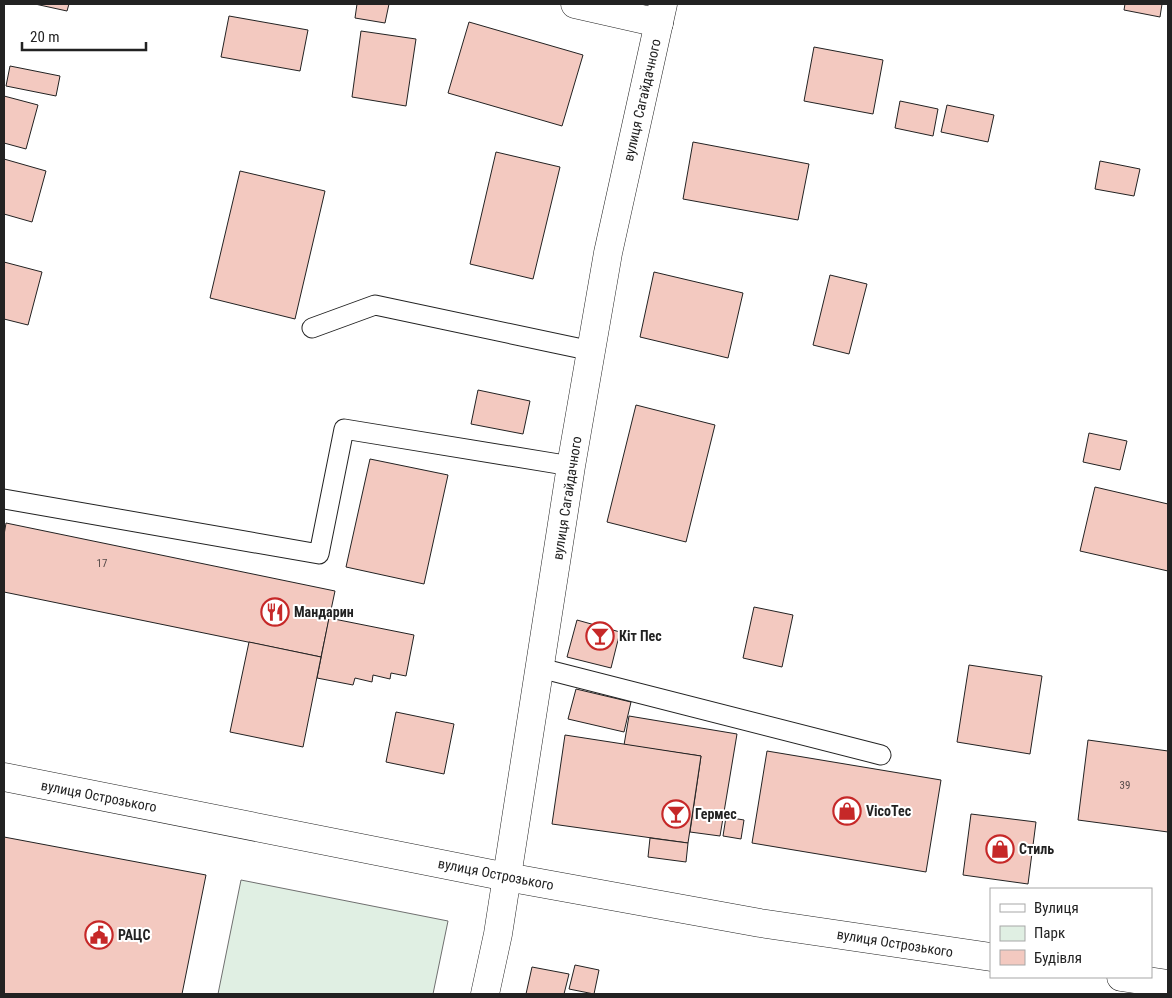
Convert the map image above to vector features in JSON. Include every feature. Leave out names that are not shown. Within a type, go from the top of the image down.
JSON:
[{"type":"street","points":[[575,4],[661,13]]},
{"type":"street","name":"вулиця Сагайдачного","points":[[485,994],[507,877],[571,466],[608,254],[661,13]]},
{"type":"street","name":"вулиця Острозького","points":[[4,777],[507,877],[760,922],[990,957]]},
{"type":"street","points":[[1127,978],[1168,984]]},
{"type":"lane","points":[[312,328],[375,305],[592,351]]},
{"type":"lane","points":[[4,499],[319,554],[344,429],[571,466]]},
{"type":"lane","points":[[540,668],[881,755]]},
{"type":"green space","points":[[241,880],[448,921],[433,994],[218,994]]},
{"type":"building","points":[[35,4],[69,4],[67,11]]},
{"type":"building","points":[[357,4],[389,4],[385,23],[355,18]]},
{"type":"building","points":[[1125,4],[1162,4],[1160,17],[1124,10]]},
{"type":"building","points":[[229,16],[308,30],[300,71],[221,57]]},
{"type":"building","points":[[469,22],[583,55],[562,126],[448,93]]},
{"type":"building","points":[[361,31],[416,39],[406,106],[352,97]]},
{"type":"building","points":[[814,47],[883,60],[873,114],[804,101]]},
{"type":"building","points":[[10,66],[60,76],[56,96],[6,86]]},
{"type":"building","points":[[4,96],[38,105],[26,149],[4,143]]},
{"type":"building","points":[[900,101],[938,109],[933,136],[895,128]]},
{"type":"building","points":[[947,105],[994,115],[988,142],[941,132]]},
{"type":"building","points":[[693,142],[809,164],[798,220],[683,199]]},
{"type":"building","points":[[496,152],[560,167],[533,279],[470,264]]},
{"type":"building","points":[[4,159],[46,171],[32,222],[4,214]]},
{"type":"building","points":[[1100,161],[1140,169],[1134,196],[1095,189]]},
{"type":"building","points":[[240,171],[325,191],[295,319],[210,298]]},
{"type":"building","points":[[4,262],[42,272],[28,325],[4,319]]},
{"type":"building","points":[[654,272],[743,293],[728,358],[640,337]]},
{"type":"building","points":[[830,275],[867,284],[849,354],[813,345]]},
{"type":"building","points":[[478,390],[530,401],[523,434],[471,424]]},
{"type":"building","points":[[636,405],[715,425],[686,542],[607,522]]},
{"type":"building","points":[[1089,433],[1127,441],[1120,470],[1083,462]]},
{"type":"building","points":[[370,459],[448,475],[424,584],[346,567]]},
{"type":"building","points":[[1095,487],[1168,504],[1168,571],[1080,551]]},
{"type":"building","points":[[6,523],[335,591],[321,657],[4,592],[4,535]]},
{"type":"building","points":[[754,607],[793,615],[782,667],[743,658]]},
{"type":"building","points":[[329,618],[414,635],[406,676],[391,673],[390,679],[373,675],[372,682],[355,678],[353,685],[317,678]]},
{"type":"building","points":[[577,620],[620,632],[611,668],[567,657]]},
{"type":"building","points":[[249,642],[321,657],[303,747],[230,732]]},
{"type":"building","points":[[969,665],[1042,676],[1030,754],[957,742]]},
{"type":"building","points":[[576,689],[631,702],[624,732],[568,719]]},
{"type":"building","points":[[396,712],[454,724],[444,774],[386,762]]},
{"type":"building","points":[[629,716],[737,734],[720,836],[690,832],[701,756],[624,745]]},
{"type":"building","points":[[565,735],[701,756],[688,843],[552,824]]},
{"type":"building","points":[[1088,740],[1168,751],[1168,832],[1078,820]]},
{"type":"building","name":"VicoTec","points":[[767,751],[941,780],[926,872],[752,843]]},
{"type":"building","name":"Стиль","points":[[971,814],[1036,822],[1028,884],[963,875]]},
{"type":"building","points":[[726,817],[744,820],[741,839],[723,836]]},
{"type":"building","name":"РАЦС","points":[[4,837],[206,875],[182,994],[4,994]]},
{"type":"building","points":[[650,838],[688,843],[686,862],[648,857]]},
{"type":"building","points":[[575,965],[599,970],[594,994],[569,989]]},
{"type":"building","points":[[532,967],[569,974],[564,994],[526,994]]},
{"type":"place","name":"Мандарин","points":[[275,612]]},
{"type":"place","name":"Кіт Пес","points":[[600,636]]},
{"type":"place","name":"VicoTec","points":[[847,811]]},
{"type":"place","name":"Гермес","points":[[676,814]]},
{"type":"place","name":"Стиль","points":[[1000,849]]},
{"type":"place","name":"РАЦС","points":[[99,935]]}]
